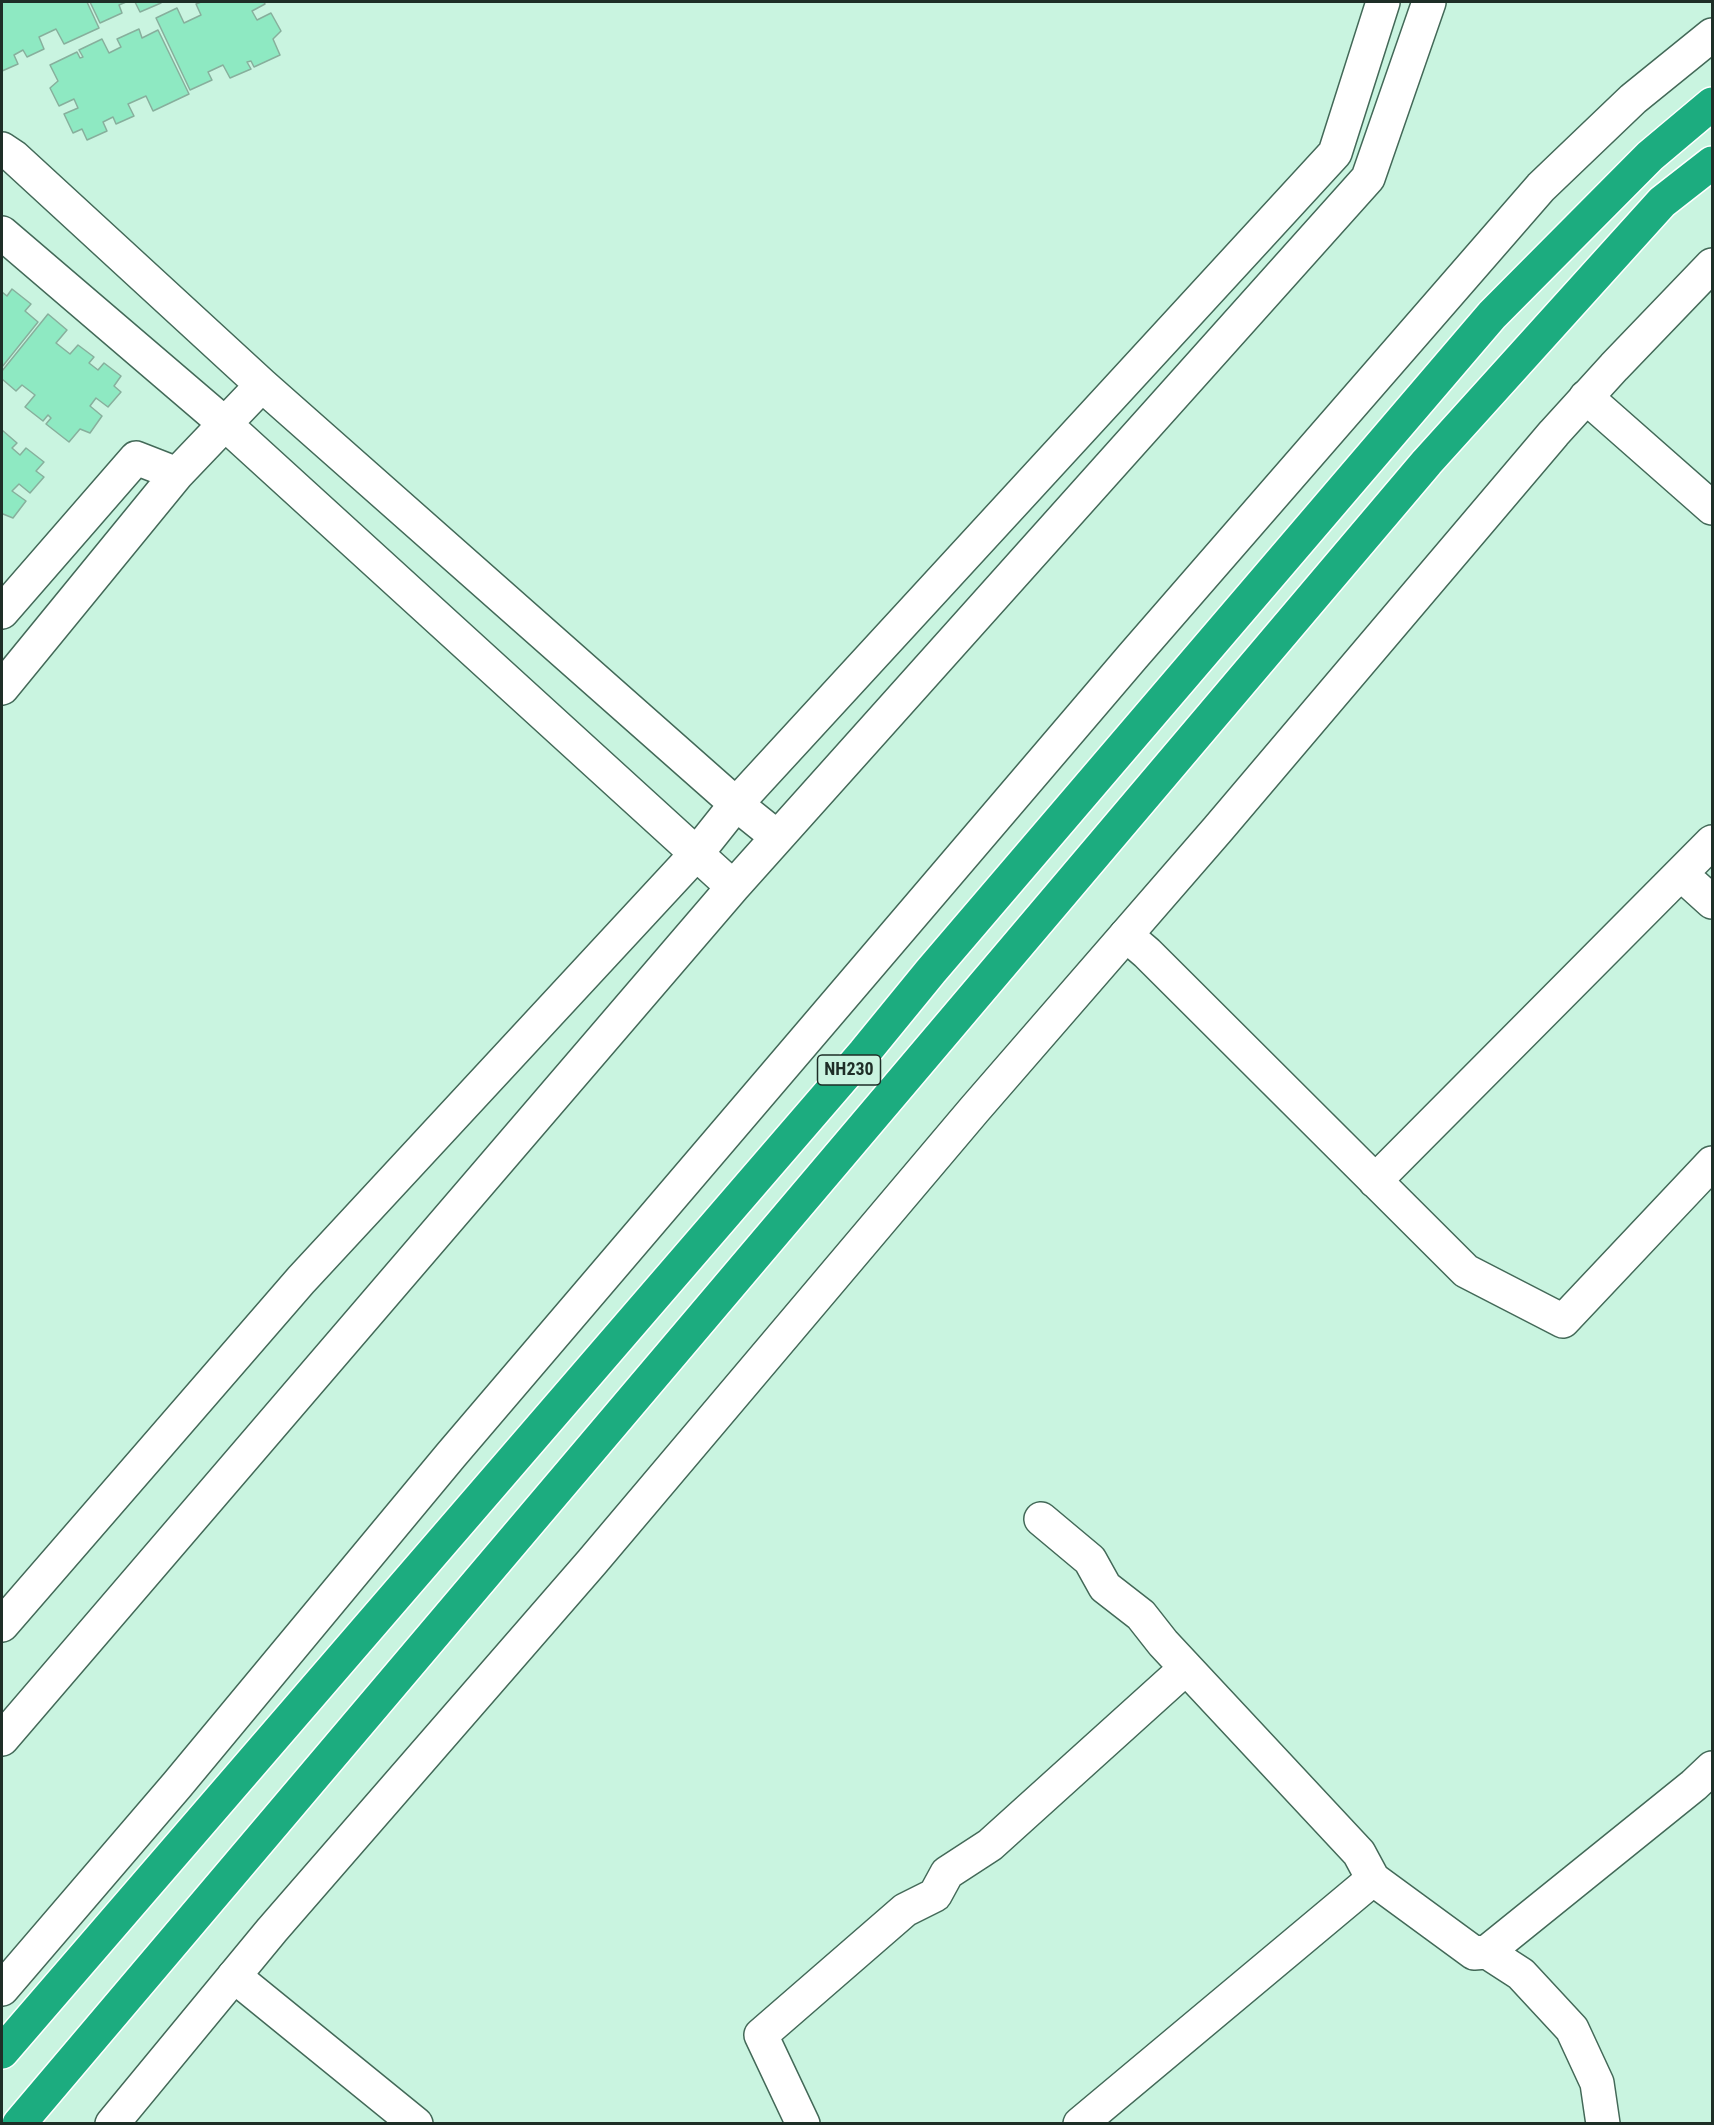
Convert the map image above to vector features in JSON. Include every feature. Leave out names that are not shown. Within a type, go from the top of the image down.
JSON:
[{"type":"highway","name":"NH230","points":[[2,2052],[864,1053],[1492,315],[1650,156],[1713,104]]},
{"type":"highway","name":"NH230","points":[[19,2124],[1427,462],[1662,202],[1713,163]]},
{"type":"street","points":[[2,1625],[301,1280],[697,853],[736,804],[1335,153],[1383,2]]},
{"type":"street","points":[[2,1739],[733,886],[1368,178],[1429,2]]},
{"type":"street","points":[[2,1989],[177,1785],[482,1419],[1133,656],[1534,196],[1633,99],[1713,35]]},
{"type":"street","points":[[6,158],[736,804],[777,837]]},
{"type":"street","points":[[2,232],[224,423],[733,886]]},
{"type":"street","points":[[112,2124],[234,1977],[592,1562],[974,1110],[1586,397],[1713,265]]},
{"type":"street","points":[[2,688],[177,474],[262,385]]},
{"type":"street","points":[[1586,397],[1713,508]]},
{"type":"street","points":[[2,612],[136,458],[177,474]]},
{"type":"street","points":[[1376,1181],[1713,842]]},
{"type":"street","points":[[1682,874],[1713,902]]},
{"type":"street","points":[[1126,935],[1147,953],[1466,1270],[1563,1321],[1713,1163]]},
{"type":"street","points":[[1041,1519],[1090,1560],[1105,1587],[1141,1615],[1186,1668],[1359,1853],[1373,1879],[1474,1953],[1487,1952],[1706,1786]]},
{"type":"street","points":[[804,2124],[760,2035],[905,1910],[935,1895],[946,1873],[990,1845],[1186,1668]]},
{"type":"street","points":[[1080,2124],[1373,1879]]},
{"type":"street","points":[[1487,1952],[1521,1974],[1572,2029],[1597,2083],[1603,2124]]},
{"type":"street","points":[[234,1977],[416,2124]]},
{"type":"building","points":[[2,2],[87,2],[99,28],[64,44],[56,29],[39,37],[44,49],[27,57],[23,50],[14,55],[18,64],[2,71]]},
{"type":"building","points":[[90,2],[126,2],[119,5],[122,13],[100,23]]},
{"type":"building","points":[[135,2],[160,2],[161,3],[140,12]]},
{"type":"building","points":[[201,2],[264,2],[265,4],[252,11],[257,20],[271,13],[281,31],[273,39],[280,55],[254,67],[251,61],[247,62],[251,69],[230,78],[223,65],[208,72],[212,80],[190,90],[156,18],[177,8],[184,23],[201,15],[196,4]]},
{"type":"building","points":[[139,29],[142,38],[158,30],[189,94],[153,111],[146,96],[128,104],[134,116],[116,124],[113,117],[103,122],[107,131],[87,140],[82,129],[73,133],[64,114],[78,108],[74,99],[59,106],[50,88],[58,81],[50,65],[77,52],[80,58],[83,57],[79,50],[102,39],[109,53],[121,47],[117,39]]},
{"type":"building","points":[[12,289],[31,304],[25,311],[38,322],[2,367],[2,292],[7,296]]},
{"type":"building","points":[[48,314],[67,330],[56,343],[70,354],[78,345],[94,357],[89,363],[98,370],[104,363],[121,376],[114,386],[121,392],[108,407],[96,398],[90,406],[102,416],[90,433],[80,429],[69,442],[46,424],[51,418],[48,415],[43,421],[25,407],[35,395],[22,385],[16,391],[2,379],[2,371]]},
{"type":"building","points":[[2,430],[17,443],[12,448],[20,455],[26,448],[44,462],[36,471],[44,477],[30,493],[19,484],[12,491],[26,501],[13,518],[2,515]]}]
